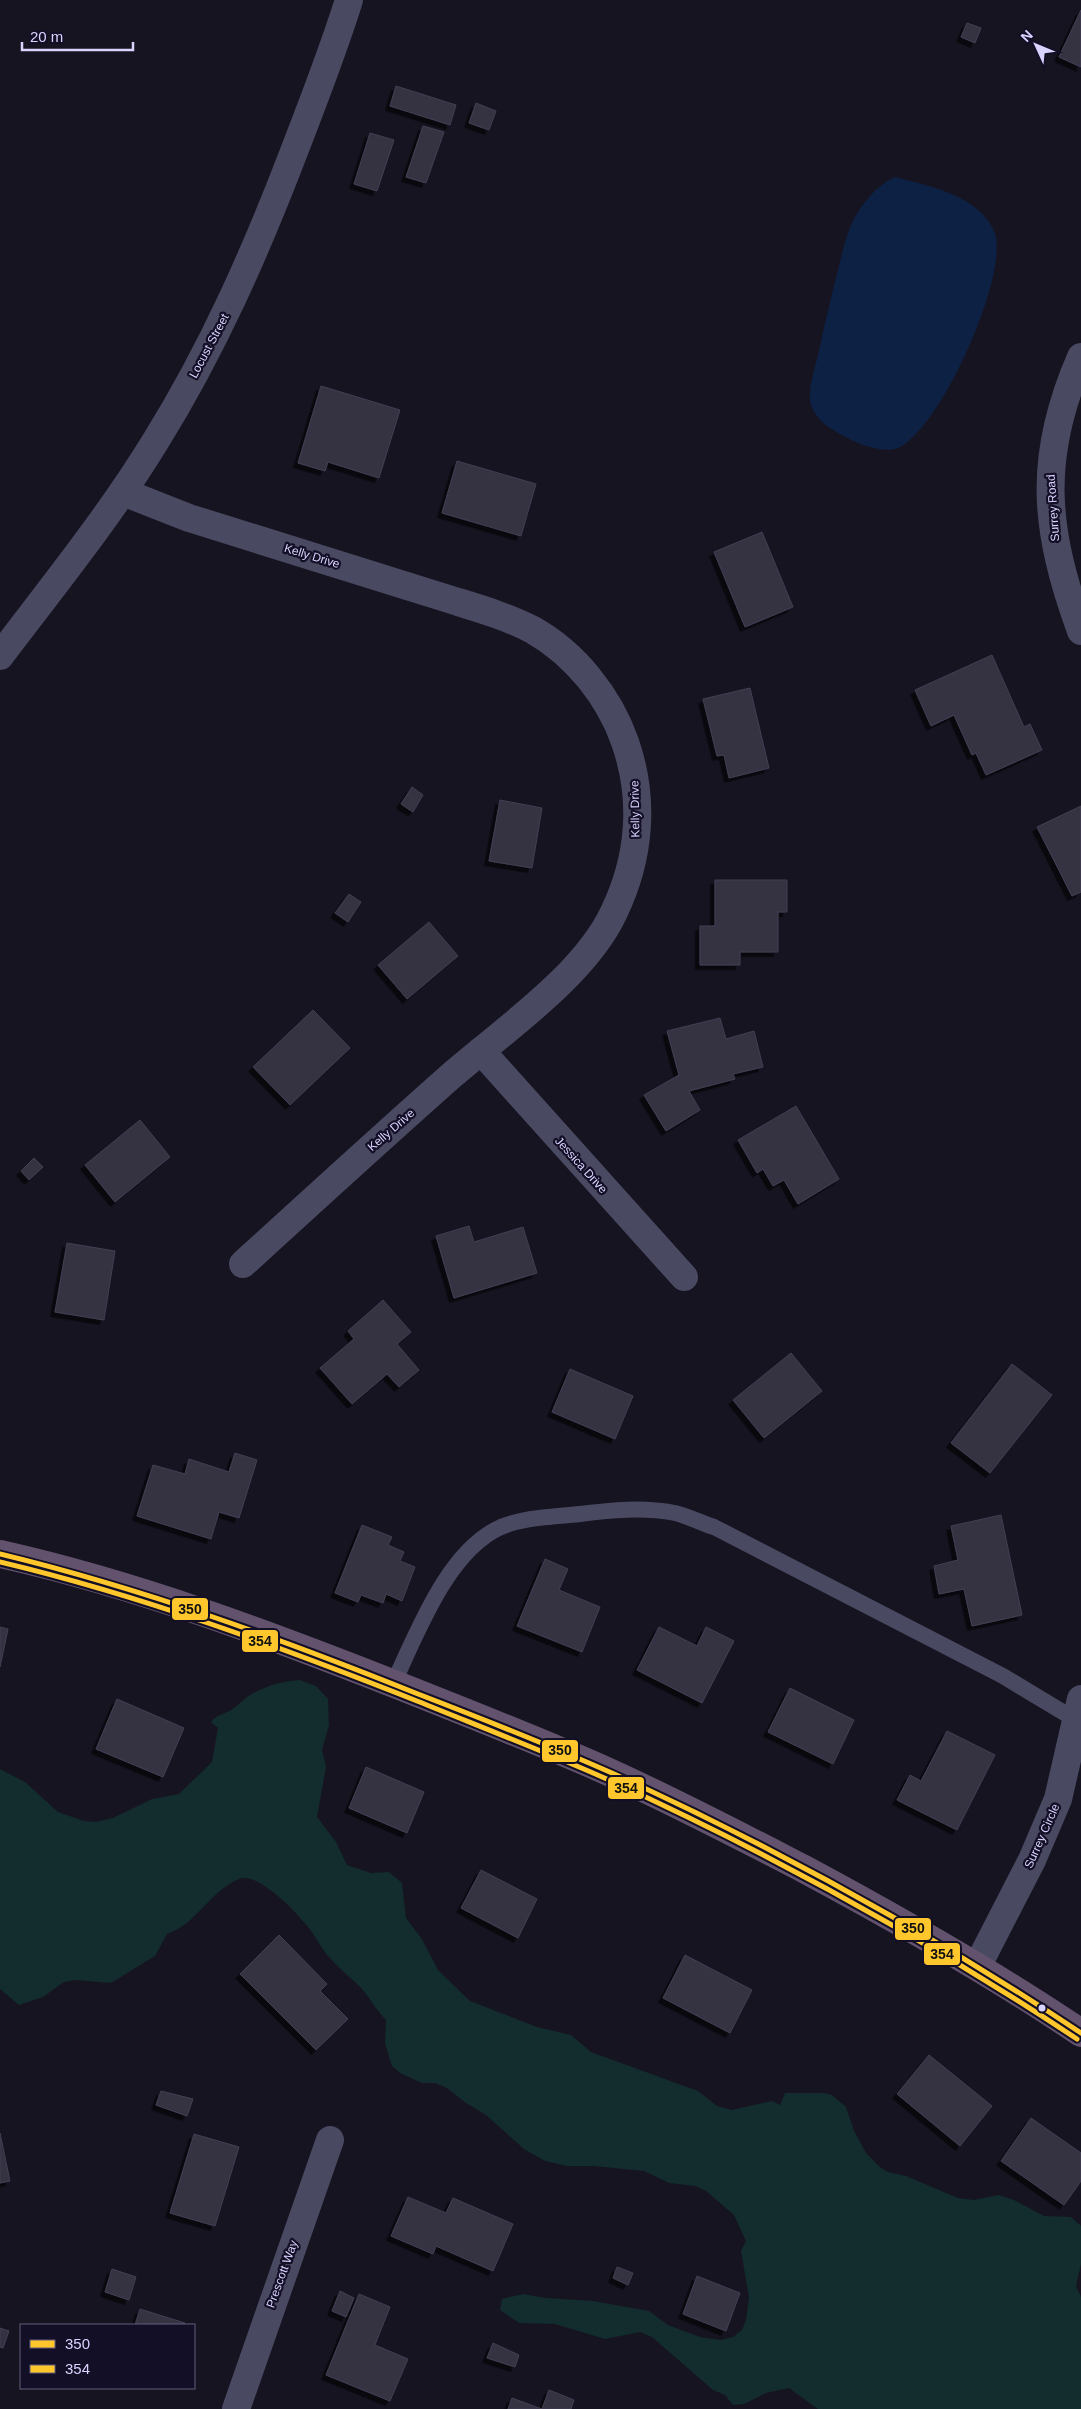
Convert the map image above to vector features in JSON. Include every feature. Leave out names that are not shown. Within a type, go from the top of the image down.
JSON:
[{"type":"highway","points":[[0,1554],[119,1584],[243,1625],[539,1742],[684,1807],[882,1911],[978,1965],[1081,2033]]},
{"type":"street","name":"Locust Street","points":[[0,656],[123,492],[181,398],[231,304],[262,234],[327,67],[349,0]]},
{"type":"street","name":"Surrey Road","points":[[1081,357],[1069,386],[1055,435],[1050,469],[1050,499],[1053,537],[1060,570],[1081,630]]},
{"type":"street","name":"Kelly Drive","points":[[123,492],[189,518],[463,604],[532,630],[547,639],[574,662],[606,702],[622,734],[636,785],[637,837],[630,872],[614,914],[593,946],[553,989],[375,1143],[243,1264]]},
{"type":"street","name":"Jessica Drive","points":[[481,1051],[684,1278]]},
{"type":"street","name":"Surrey Circle","points":[[978,1965],[1032,1860],[1055,1807],[1066,1772],[1078,1709]]},
{"type":"street","name":"Prescott Way","points":[[236,2409],[330,2140]]},
{"type":"lane","points":[[393,1684],[434,1599],[460,1561],[486,1536],[517,1522],[602,1511],[639,1509],[675,1514],[714,1527],[1003,1676],[1078,1709]]},
{"type":"green space","points":[[300,1680],[316,1686],[328,1699],[329,1725],[322,1750],[326,1767],[317,1817],[336,1842],[347,1865],[371,1873],[389,1872],[402,1883],[406,1918],[422,1939],[438,1970],[470,2001],[537,2027],[571,2035],[591,2052],[698,2091],[717,2106],[732,2110],[772,2101],[780,2105],[785,2093],[824,2093],[832,2095],[846,2107],[854,2131],[866,2153],[888,2172],[906,2176],[958,2198],[974,2200],[999,2195],[1014,2200],[1044,2216],[1071,2217],[1081,2226],[1081,2264],[1076,2286],[1081,2297],[1081,2409],[818,2409],[789,2388],[766,2393],[744,2404],[733,2405],[725,2395],[713,2390],[652,2337],[640,2332],[605,2339],[555,2324],[519,2323],[500,2310],[502,2299],[523,2294],[546,2298],[593,2301],[649,2311],[668,2325],[700,2337],[721,2340],[733,2337],[742,2330],[746,2320],[749,2297],[741,2251],[746,2241],[734,2215],[706,2191],[695,2186],[669,2183],[644,2171],[594,2166],[567,2166],[545,2161],[524,2149],[486,2115],[466,2103],[447,2088],[435,2083],[422,2083],[400,2073],[392,2066],[385,2043],[386,2020],[363,1990],[327,1954],[295,1912],[266,1887],[256,1881],[247,1878],[239,1879],[229,1884],[187,1923],[167,1934],[155,1956],[111,1983],[76,1980],[64,1982],[43,1997],[19,2005],[0,1989],[0,1769],[25,1782],[58,1812],[84,1821],[95,1822],[113,1818],[152,1799],[179,1794],[212,1762],[218,1728],[211,1722],[216,1717],[236,1707],[247,1697],[262,1689]]},
{"type":"water","points":[[895,177],[923,184],[965,200],[987,219],[994,231],[997,251],[992,280],[982,315],[950,386],[931,416],[912,438],[895,449],[884,450],[855,442],[826,425],[815,413],[811,404],[810,390],[844,247],[852,223],[869,197],[881,185]]},
{"type":"building","points":[[1081,10],[1081,67],[1059,57]]},
{"type":"building","points":[[967,23],[981,28],[975,43],[961,37]]},
{"type":"building","points":[[396,86],[456,105],[450,125],[390,106]]},
{"type":"building","points":[[476,103],[496,111],[489,130],[469,123]]},
{"type":"building","points":[[423,126],[444,132],[426,183],[406,177]]},
{"type":"building","points":[[370,133],[394,140],[377,191],[354,184]]},
{"type":"building","points":[[321,386],[400,410],[379,478],[328,462],[325,471],[298,463]]},
{"type":"building","points":[[457,461],[536,484],[521,536],[442,513]]},
{"type":"building","points":[[762,532],[793,607],[745,627],[714,552]]},
{"type":"building","points":[[992,655],[1024,727],[1030,724],[1042,750],[986,775],[976,753],[972,755],[954,715],[931,726],[915,690]]},
{"type":"building","points":[[750,688],[769,768],[729,778],[724,755],[717,756],[703,699]]},
{"type":"building","points":[[412,787],[423,795],[413,812],[401,804]]},
{"type":"building","points":[[500,800],[542,808],[532,868],[489,861]]},
{"type":"building","points":[[1081,806],[1081,892],[1072,896],[1037,827]]},
{"type":"building","points":[[715,880],[787,880],[787,912],[778,912],[778,952],[740,952],[740,965],[700,965],[700,926],[715,926]]},
{"type":"building","points":[[349,894],[361,902],[348,922],[335,913]]},
{"type":"building","points":[[429,922],[458,956],[407,999],[378,965]]},
{"type":"building","points":[[313,1010],[350,1048],[290,1105],[253,1067]]},
{"type":"building","points":[[720,1018],[726,1039],[754,1031],[763,1067],[733,1074],[735,1079],[689,1091],[700,1110],[666,1131],[644,1095],[679,1075],[667,1031]]},
{"type":"building","points":[[796,1106],[839,1179],[798,1204],[784,1180],[773,1186],[763,1169],[757,1173],[738,1140]]},
{"type":"building","points":[[140,1120],[170,1157],[115,1202],[85,1165]]},
{"type":"building","points":[[34,1158],[43,1167],[29,1180],[21,1171]]},
{"type":"building","points":[[469,1226],[474,1242],[523,1227],[537,1273],[454,1298],[436,1236]]},
{"type":"building","points":[[67,1243],[115,1251],[104,1320],[55,1312]]},
{"type":"building","points":[[383,1300],[411,1332],[397,1344],[419,1370],[399,1387],[387,1374],[352,1404],[320,1368],[354,1339],[348,1331]]},
{"type":"building","points":[[791,1353],[822,1391],[764,1438],[733,1400]]},
{"type":"building","points":[[1012,1364],[1052,1395],[990,1473],[951,1443]]},
{"type":"building","points":[[570,1369],[633,1396],[615,1439],[552,1412]]},
{"type":"building","points":[[235,1453],[257,1460],[239,1518],[219,1512],[211,1539],[137,1516],[153,1465],[185,1474],[189,1459],[229,1472]]},
{"type":"building","points":[[1001,1515],[1022,1615],[972,1626],[964,1589],[939,1594],[934,1566],[958,1560],[951,1526]]},
{"type":"building","points":[[362,1525],[392,1537],[388,1545],[404,1552],[400,1561],[415,1567],[402,1601],[386,1594],[383,1603],[361,1595],[358,1602],[335,1593]]},
{"type":"building","points":[[545,1559],[568,1569],[559,1590],[600,1607],[582,1652],[517,1626]]},
{"type":"building","points":[[0,1627],[8,1629],[0,1667]]},
{"type":"building","points":[[659,1627],[697,1646],[706,1627],[734,1641],[702,1703],[637,1670]]},
{"type":"building","points":[[790,1688],[854,1720],[833,1764],[768,1732]]},
{"type":"building","points":[[117,1699],[184,1728],[163,1777],[96,1749]]},
{"type":"building","points":[[947,1731],[995,1755],[957,1830],[897,1800],[910,1775],[921,1781]]},
{"type":"building","points":[[366,1767],[424,1792],[407,1833],[349,1808]]},
{"type":"building","points":[[481,1870],[537,1899],[518,1938],[461,1908]]},
{"type":"building","points":[[279,1935],[327,1984],[320,1991],[348,2019],[316,2050],[240,1974]]},
{"type":"building","points":[[685,1955],[752,1990],[730,2033],[663,1998]]},
{"type":"building","points":[[929,2055],[992,2106],[960,2146],[897,2094]]},
{"type":"building","points":[[161,2091],[193,2099],[187,2116],[156,2105]]},
{"type":"building","points":[[1031,2118],[1081,2153],[1081,2181],[1064,2205],[1001,2161]]},
{"type":"building","points":[[0,2133],[10,2181],[0,2183]]},
{"type":"building","points":[[194,2134],[239,2147],[215,2226],[170,2213]]},
{"type":"building","points":[[408,2197],[446,2213],[453,2198],[513,2224],[493,2271],[436,2246],[433,2254],[391,2236]]},
{"type":"building","points":[[617,2267],[633,2273],[628,2285],[613,2278]]},
{"type":"building","points":[[112,2269],[136,2277],[129,2300],[105,2292]]},
{"type":"building","points":[[697,2276],[740,2293],[726,2331],[683,2314]]},
{"type":"building","points":[[340,2291],[354,2298],[346,2317],[332,2311]]},
{"type":"building","points":[[359,2294],[390,2307],[375,2345],[408,2359],[390,2401],[326,2375]]},
{"type":"building","points":[[140,2309],[185,2323],[184,2324],[135,2324]]},
{"type":"building","points":[[0,2328],[9,2331],[3,2348],[0,2347]]},
{"type":"building","points":[[493,2343],[519,2355],[515,2367],[487,2358]]},
{"type":"building","points":[[549,2390],[574,2400],[571,2409],[542,2409]]},
{"type":"building","points":[[512,2398],[542,2409],[508,2409]]},
{"type":"transit line","name":"350","points":[[0,1554],[107,1583],[264,1635],[491,1723],[612,1773],[733,1831],[851,1894],[968,1961],[1081,2033]]},
{"type":"transit line","name":"354","points":[[0,1562],[106,1590],[263,1642],[417,1701],[609,1780],[730,1838],[848,1900],[907,1933],[1077,2039]]}]
